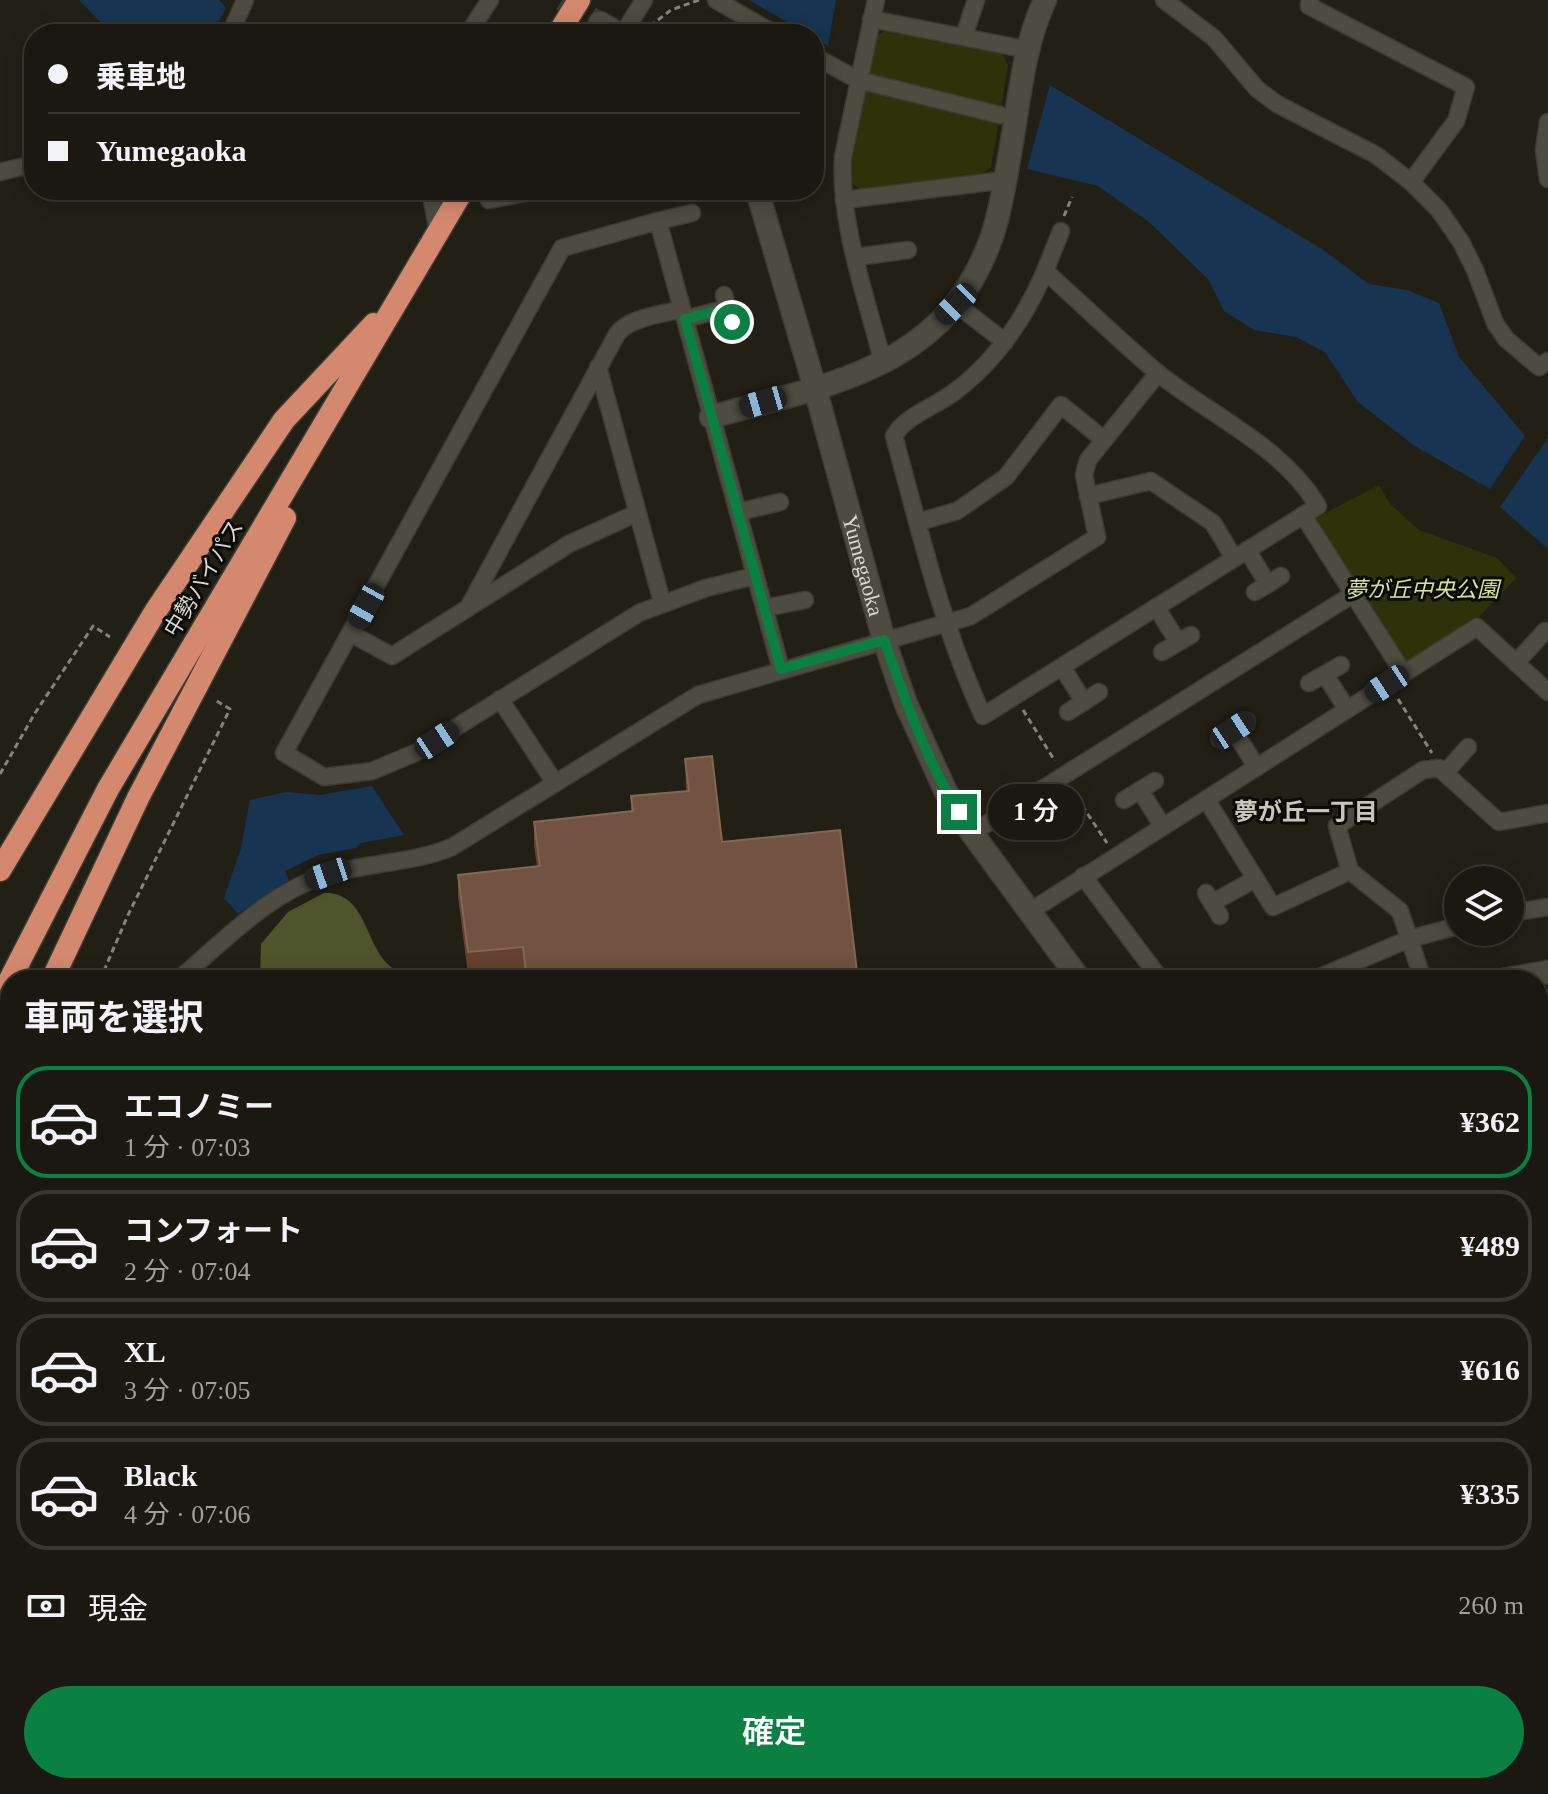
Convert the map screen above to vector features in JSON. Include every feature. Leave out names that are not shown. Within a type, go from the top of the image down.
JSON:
[{"type":"highway","points":[[564,24],[579,0]]},
{"type":"highway","name":"中勢バイパス","points":[[15,970],[108,789],[457,200]]},
{"type":"highway","points":[[0,870],[155,612],[284,420],[402,294]]},
{"type":"highway","points":[[57,970],[138,798],[402,294]]},
{"type":"street","points":[[234,24],[245,0]]},
{"type":"street","points":[[474,24],[490,0]]},
{"type":"street","points":[[620,24],[644,0]]},
{"type":"street","points":[[716,0],[758,24]]},
{"type":"street","points":[[876,0],[843,157],[844,200],[883,363]]},
{"type":"street","points":[[964,36],[976,0]]},
{"type":"street","points":[[711,417],[865,372],[919,341],[956,304],[974,277],[988,245],[1005,180],[1029,50],[1045,0]]},
{"type":"street","points":[[1164,0],[1214,38],[1257,89],[1277,104],[1376,155],[1411,182],[1439,210],[1461,242],[1495,323],[1506,339],[1539,367],[1548,361]]},
{"type":"street","points":[[1310,0],[1309,6],[1466,87],[1456,121],[1411,182]]},
{"type":"street","points":[[871,19],[1029,50]]},
{"type":"street","points":[[824,61],[858,80],[1000,115]]},
{"type":"street","points":[[1548,122],[1544,150],[1548,179]]},
{"type":"street","points":[[0,172],[24,166]]},
{"type":"street","points":[[844,200],[1005,180]]},
{"type":"street","points":[[432,200],[438,232]]},
{"type":"street","name":"Yumegaoka","points":[[760,200],[884,640],[906,704],[946,792],[972,833],[1072,970]]},
{"type":"street","points":[[692,213],[562,248],[284,753],[324,777],[372,771],[415,753],[619,624],[662,602],[755,576]]},
{"type":"street","points":[[658,221],[781,669]]},
{"type":"street","points":[[1045,271],[1158,373],[1283,461],[1305,485],[1318,506],[983,716],[945,623],[894,436],[900,425],[954,392],[1005,342],[1028,308],[1061,231]]},
{"type":"street","points":[[856,257],[908,250]]},
{"type":"street","points":[[956,304],[1005,342]]},
{"type":"street","points":[[468,608],[622,327],[728,308]]},
{"type":"street","points":[[598,367],[662,602]]},
{"type":"street","points":[[190,970],[281,896],[328,874],[436,854],[467,839],[698,695],[971,616],[1097,537],[1084,475],[1088,460],[1158,373]]},
{"type":"street","points":[[918,522],[957,511],[1006,477],[1061,405],[1103,439]]},
{"type":"street","points":[[1088,496],[1151,481],[1213,523],[1268,584]]},
{"type":"street","points":[[739,512],[780,501]]},
{"type":"street","points":[[350,633],[392,656],[569,544],[637,513]]},
{"type":"street","points":[[1303,515],[1404,674]]},
{"type":"street","points":[[972,833],[1355,593]]},
{"type":"street","points":[[765,608],[805,599]]},
{"type":"street","points":[[1156,607],[1184,639],[1162,652]]},
{"type":"street","points":[[1029,912],[1477,627],[1548,692]]},
{"type":"street","points":[[1516,663],[1543,629]]},
{"type":"street","points":[[1309,683],[1341,665]]},
{"type":"street","points":[[1062,667],[1084,702]]},
{"type":"street","points":[[1325,675],[1347,709]]},
{"type":"street","points":[[1068,712],[1099,692]]},
{"type":"street","points":[[500,699],[555,783]]},
{"type":"street","points":[[1233,730],[1257,767]]},
{"type":"street","points":[[1440,771],[1468,747]]},
{"type":"street","points":[[1420,970],[1400,911],[1350,871],[1337,826],[1423,770],[1440,771],[1499,822],[1548,813]]},
{"type":"street","points":[[1124,800],[1155,781]]},
{"type":"street","points":[[1140,790],[1163,827]]},
{"type":"street","points":[[1206,799],[1273,907],[1350,871]]},
{"type":"street","points":[[1083,876],[1154,970]]},
{"type":"street","points":[[1213,904],[1255,879]]},
{"type":"street","points":[[1524,911],[1548,907]]},
{"type":"street","points":[[1336,970],[1409,939],[1444,930]]},
{"type":"path","points":[[652,24],[671,10],[699,0]]},
{"type":"path","points":[[0,774],[35,713],[93,626],[110,637]]},
{"type":"path","points":[[1387,684],[1440,771]]},
{"type":"path","points":[[1015,696],[1116,856]]},
{"type":"path","points":[[104,970],[128,915],[230,709],[215,700]]},
{"type":"path","points":[[1258,1794],[1286,1794]]},
{"type":"green space","points":[[887,30],[1002,53],[1008,65],[991,167],[981,174],[860,189],[849,181],[850,155],[873,38]]},
{"type":"green space","name":"夢が丘中央公園","points":[[1379,485],[1390,504],[1419,530],[1497,558],[1516,578],[1479,617],[1406,663],[1371,611],[1357,579],[1345,571],[1314,519]]},
{"type":"green space","points":[[324,893],[347,899],[361,916],[383,959],[394,970],[260,970],[261,944],[288,912]]},
{"type":"water","points":[[79,0],[219,0],[226,8],[217,24],[102,24]]},
{"type":"water","points":[[749,0],[836,0],[828,46],[824,44],[824,24],[790,24]]},
{"type":"water","points":[[1050,85],[1325,251],[1369,284],[1407,290],[1439,303],[1459,357],[1525,436],[1490,489],[1413,445],[1358,402],[1325,352],[1296,337],[1254,330],[1224,311],[1209,280],[1149,222],[1098,186],[1027,169]]},
{"type":"water","points":[[1548,438],[1548,549],[1500,507]]},
{"type":"water","points":[[372,786],[404,835],[318,855],[285,871],[289,880],[238,914],[224,898],[241,848],[250,800],[286,792],[320,795]]},
{"type":"building","points":[[712,756],[722,842],[840,830],[857,970],[526,970],[523,947],[468,952],[458,875],[540,866],[534,822],[633,811],[631,796],[689,791],[685,759]]},
{"type":"tunnel","points":[[562,0],[600,23]]},
{"type":"district","name":"夢が丘一丁目","points":[[1306,812]]},
{"type":"route","points":[[732,322],[728,308],[685,319],[781,669],[884,640],[906,704],[946,792],[959,812]]}]
